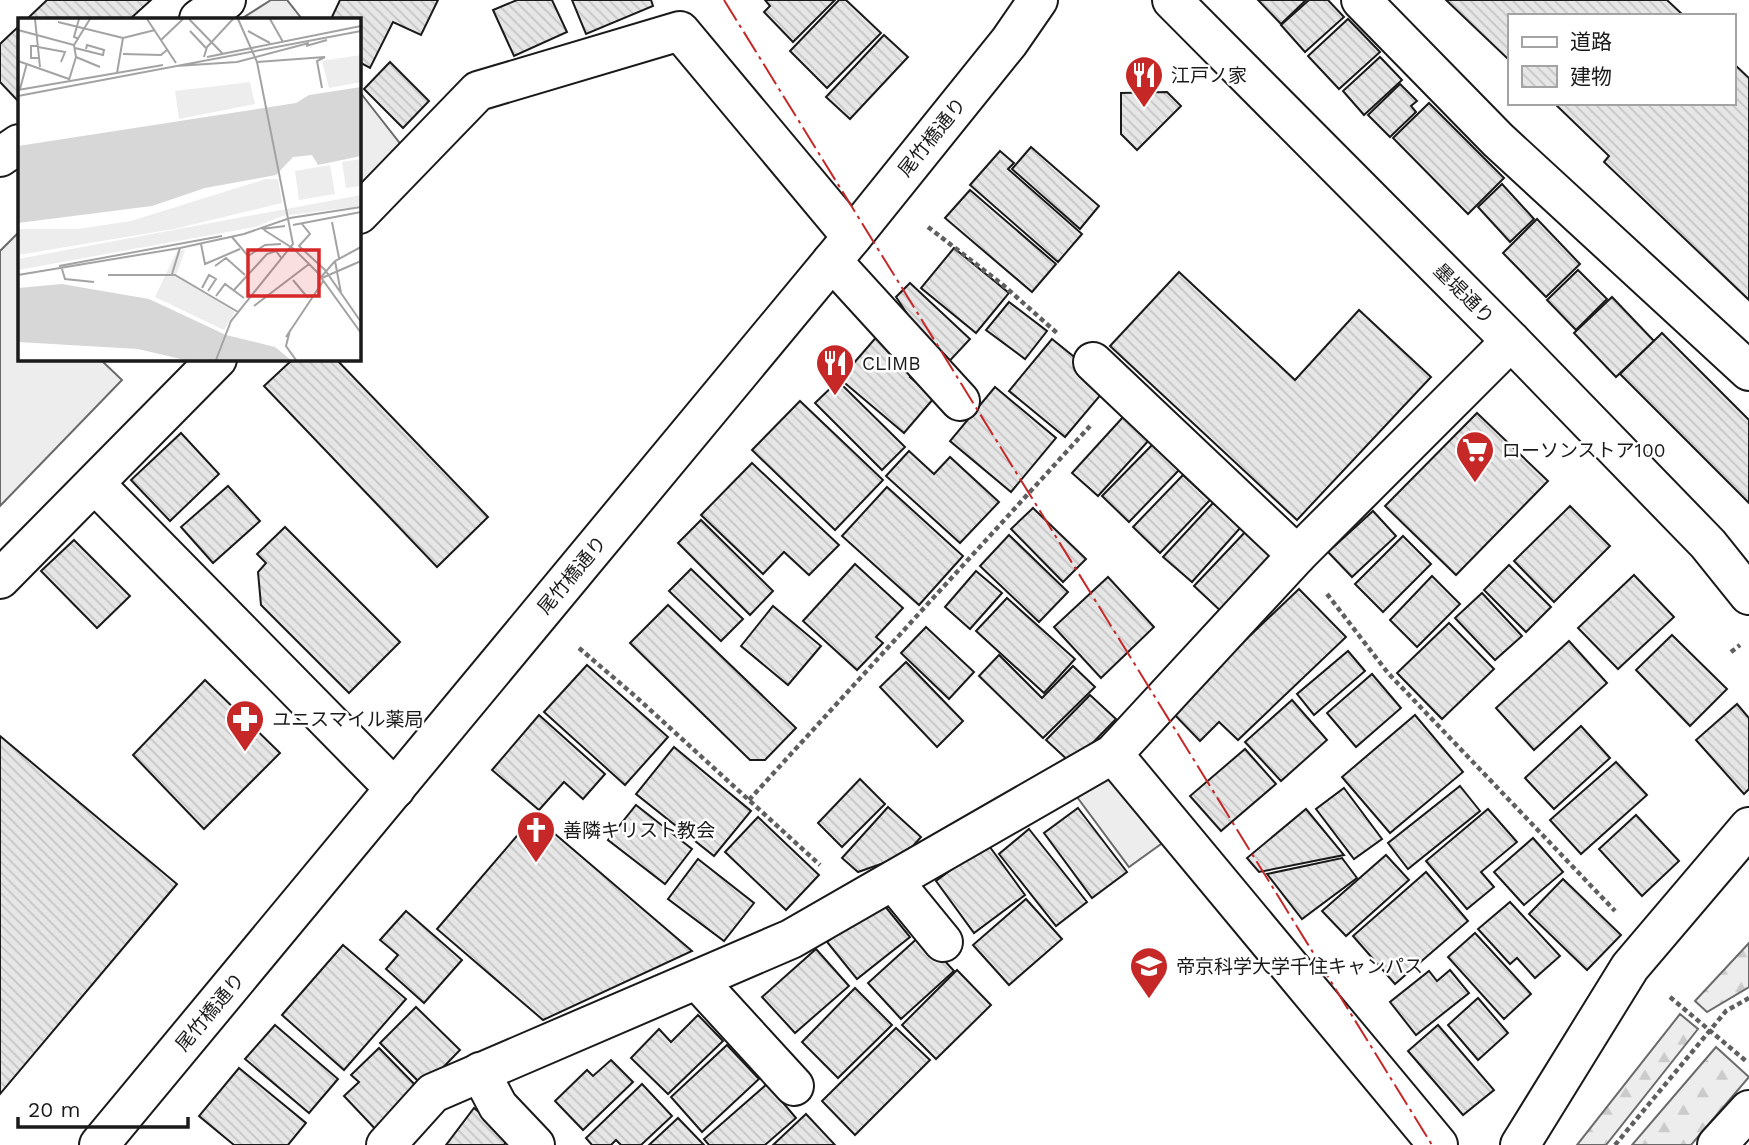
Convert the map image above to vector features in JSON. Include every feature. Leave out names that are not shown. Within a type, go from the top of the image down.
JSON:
[{"type":"main road","points":[[200,18],[226,0]]},
{"type":"main road","name":"尾竹橋通り","points":[[99,1145],[842,249],[1009,42],[1038,0]]},
{"type":"main road","name":"墨堤通り","points":[[1171,0],[1511,341],[1707,544],[1749,595]]},
{"type":"main road","points":[[1361,0],[1498,140],[1749,371]]},
{"type":"main road","points":[[360,213],[478,91],[680,31],[842,249],[960,401]]},
{"type":"main road","points":[[0,157],[18,145]]},
{"type":"main road","points":[[386,1145],[433,1093],[791,939],[1113,754],[1297,555],[1511,341]]},
{"type":"main road","points":[[0,579],[216,360]]},
{"type":"main road","points":[[1093,362],[1297,555]]},
{"type":"main road","points":[[94,484],[395,789]]},
{"type":"main road","points":[[1113,754],[1438,1145]]},
{"type":"main road","points":[[1520,1145],[1630,967],[1749,827]]},
{"type":"main road","points":[[894,882],[943,942]]},
{"type":"main road","points":[[697,980],[794,1086]]},
{"type":"main road","points":[[480,1072],[498,1106],[535,1145]]},
{"type":"main road","points":[[1717,1145],[1749,1110]]},
{"type":"path","points":[[928,227],[1003,285],[1093,362]]},
{"type":"path","points":[[749,800],[1123,390]]},
{"type":"path","points":[[1297,555],[1388,673],[1647,945]]},
{"type":"path","points":[[579,648],[859,902]]},
{"type":"path","points":[[1615,1145],[1726,1011],[1749,998]]},
{"type":"path","points":[[1709,1031],[1749,1064]]},
{"type":"shaded area","points":[[271,0],[287,0],[301,18],[243,18]]},
{"type":"shaded area","points":[[360,92],[402,146],[360,191]]},
{"type":"shaded area","points":[[18,233],[18,360],[101,360],[122,380],[0,506],[0,251]]},
{"type":"shaded area","points":[[1115,768],[1168,839],[1129,867],[1077,797]]},
{"type":"green space","points":[[1749,943],[1749,987],[1707,1012],[1695,1001]]},
{"type":"green space","points":[[1680,1014],[1698,1029],[1606,1145],[1577,1145]]},
{"type":"green space","points":[[1716,1047],[1749,1077],[1691,1145],[1632,1145]]},
{"type":"building","points":[[47,0],[151,0],[131,18],[28,18]]},
{"type":"building","points":[[340,0],[438,0],[421,35],[393,22],[370,68],[360,63],[360,18],[331,18]]},
{"type":"building","points":[[517,0],[552,0],[567,32],[514,56],[493,10]]},
{"type":"building","points":[[572,0],[651,0],[653,6],[586,34]]},
{"type":"building","points":[[765,0],[835,0],[793,42],[764,12],[770,6]]},
{"type":"building","points":[[839,0],[846,0],[881,33],[827,88],[790,51]]},
{"type":"building","points":[[1258,0],[1306,0],[1281,24]]},
{"type":"building","points":[[1309,0],[1328,0],[1344,17],[1305,52],[1281,25]]},
{"type":"building","points":[[1446,0],[1667,0],[1682,14],[1508,14],[1508,59]]},
{"type":"building","points":[[1348,19],[1380,52],[1339,89],[1308,56]]},
{"type":"building","points":[[18,27],[18,101],[0,82],[0,44]]},
{"type":"building","points":[[884,35],[908,57],[850,119],[826,97]]},
{"type":"building","points":[[1380,57],[1402,80],[1364,115],[1343,91]]},
{"type":"building","points":[[390,62],[429,101],[403,128],[364,89]]},
{"type":"building","points":[[1735,65],[1749,78],[1749,300],[1604,162],[1609,156],[1556,105],[1735,105]]},
{"type":"building","points":[[1400,84],[1417,101],[1411,106],[1416,112],[1390,137],[1368,115]]},
{"type":"building","points":[[1167,92],[1181,106],[1137,150],[1121,134],[1121,93]]},
{"type":"building","points":[[1429,103],[1504,178],[1468,214],[1393,138]]},
{"type":"building","points":[[1031,147],[1099,206],[1080,229],[1012,169]]},
{"type":"building","points":[[1000,151],[1014,163],[1008,169],[1082,234],[1058,262],[970,185]]},
{"type":"building","points":[[1502,184],[1534,219],[1510,242],[1478,207]]},
{"type":"building","points":[[970,190],[1056,264],[1032,292],[945,218]]},
{"type":"building","points":[[1537,219],[1580,264],[1546,297],[1503,253]]},
{"type":"building","points":[[954,248],[1009,293],[976,333],[921,288]]},
{"type":"building","points":[[1578,270],[1607,299],[1576,330],[1547,300]]},
{"type":"building","points":[[1179,272],[1295,380],[1359,310],[1431,377],[1297,520],[1110,346]]},
{"type":"building","points":[[910,283],[970,339],[943,368],[896,297]]},
{"type":"building","points":[[1612,297],[1654,341],[1616,377],[1574,333]]},
{"type":"building","points":[[1009,302],[1047,331],[1025,359],[986,330]]},
{"type":"building","points":[[1662,333],[1749,420],[1749,503],[1620,374]]},
{"type":"building","points":[[879,334],[914,371],[910,377],[934,398],[904,433],[840,379]]},
{"type":"building","points":[[1052,339],[1109,385],[1065,437],[1009,391]]},
{"type":"building","points":[[292,360],[337,360],[488,517],[437,567],[264,386]]},
{"type":"building","points":[[838,381],[905,447],[882,470],[815,403]]},
{"type":"building","points":[[995,387],[1056,438],[1011,492],[950,441]]},
{"type":"building","points":[[800,401],[883,480],[835,530],[752,450]]},
{"type":"building","points":[[1477,413],[1548,481],[1456,575],[1385,506]]},
{"type":"building","points":[[1124,416],[1150,439],[1098,496],[1072,473]]},
{"type":"building","points":[[181,433],[219,474],[170,521],[131,480]]},
{"type":"building","points":[[1154,443],[1180,469],[1129,522],[1102,496]]},
{"type":"building","points":[[909,451],[934,474],[950,457],[999,502],[960,543],[886,476]]},
{"type":"building","points":[[752,463],[839,545],[809,575],[784,552],[763,574],[701,515]]},
{"type":"building","points":[[1183,475],[1210,500],[1160,553],[1133,527]]},
{"type":"building","points":[[228,486],[260,521],[213,563],[181,527]]},
{"type":"building","points":[[887,487],[963,556],[919,605],[842,536]]},
{"type":"building","points":[[1213,503],[1241,527],[1192,582],[1163,557]]},
{"type":"building","points":[[1570,506],[1610,546],[1554,602],[1514,561]]},
{"type":"building","points":[[1033,508],[1086,559],[1063,582],[1011,529]]},
{"type":"building","points":[[1373,511],[1396,536],[1352,577],[1328,552]]},
{"type":"building","points":[[701,520],[773,591],[750,615],[678,543]]},
{"type":"building","points":[[285,527],[400,642],[349,693],[261,605],[258,572],[266,563],[257,554]]},
{"type":"building","points":[[1247,530],[1277,559],[1224,614],[1194,586]]},
{"type":"building","points":[[1009,535],[1068,592],[1039,622],[980,566]]},
{"type":"building","points":[[1403,536],[1431,564],[1383,612],[1355,584]]},
{"type":"building","points":[[74,540],[130,596],[97,628],[41,571]]},
{"type":"building","points":[[855,564],[903,608],[876,637],[883,643],[857,670],[803,621]]},
{"type":"building","points":[[1509,565],[1551,607],[1526,632],[1484,590]]},
{"type":"building","points":[[691,569],[743,619],[721,641],[669,591]]},
{"type":"building","points":[[976,571],[1002,593],[970,629],[945,607]]},
{"type":"building","points":[[1634,575],[1674,617],[1618,669],[1578,628]]},
{"type":"building","points":[[1432,576],[1460,604],[1417,647],[1390,620]]},
{"type":"building","points":[[1108,577],[1154,627],[1101,678],[1054,627]]},
{"type":"building","points":[[1299,589],[1346,637],[1238,740],[1219,722],[1200,741],[1171,711]]},
{"type":"building","points":[[1482,593],[1522,636],[1495,660],[1455,618]]},
{"type":"building","points":[[1007,598],[1075,659],[1044,693],[976,631]]},
{"type":"building","points":[[668,605],[796,728],[765,760],[750,760],[630,643]]},
{"type":"building","points":[[773,606],[821,646],[788,685],[741,646]]},
{"type":"building","points":[[1449,623],[1494,669],[1442,719],[1397,673]]},
{"type":"building","points":[[926,627],[974,672],[949,699],[901,653]]},
{"type":"building","points":[[1672,635],[1727,689],[1690,726],[1636,670]]},
{"type":"building","points":[[1569,641],[1607,683],[1534,750],[1496,708]]},
{"type":"building","points":[[1348,651],[1365,671],[1314,715],[1297,694]]},
{"type":"building","points":[[999,655],[1042,698],[1073,666],[1095,687],[1043,738],[979,676]]},
{"type":"building","points":[[906,662],[963,721],[937,747],[880,687]]},
{"type":"building","points":[[587,665],[668,737],[625,785],[544,712]]},
{"type":"building","points":[[1372,674],[1401,708],[1356,747],[1327,713]]},
{"type":"building","points":[[205,680],[280,753],[204,829],[133,755]]},
{"type":"building","points":[[1090,695],[1116,719],[1072,764],[1046,740]]},
{"type":"building","points":[[1292,700],[1327,740],[1281,781],[1245,742]]},
{"type":"building","points":[[1737,704],[1749,718],[1749,789],[1744,794],[1696,740]]},
{"type":"building","points":[[539,715],[605,774],[583,799],[564,782],[539,810],[492,770]]},
{"type":"building","points":[[1415,715],[1463,772],[1390,833],[1342,777]]},
{"type":"building","points":[[1581,726],[1610,758],[1554,809],[1525,778]]},
{"type":"building","points":[[0,736],[177,884],[0,1094]]},
{"type":"building","points":[[674,747],[751,811],[714,856],[636,794]]},
{"type":"building","points":[[1245,749],[1276,784],[1221,831],[1190,796]]},
{"type":"building","points":[[1616,762],[1647,795],[1581,854],[1550,820]]},
{"type":"building","points":[[860,779],[885,804],[842,847],[818,823]]},
{"type":"building","points":[[1460,786],[1480,811],[1408,869],[1388,843]]},
{"type":"building","points":[[1344,788],[1382,839],[1354,859],[1316,809]]},
{"type":"building","points":[[636,805],[692,849],[665,884],[608,840]]},
{"type":"building","points":[[888,807],[921,837],[904,856],[858,872],[842,858]]},
{"type":"building","points":[[1078,808],[1127,872],[1092,898],[1044,833]]},
{"type":"building","points":[[1306,809],[1344,855],[1259,872],[1247,858]]},
{"type":"building","points":[[1488,809],[1517,842],[1481,872],[1494,887],[1467,909],[1426,861]]},
{"type":"building","points":[[1636,815],[1679,861],[1642,896],[1599,849]]},
{"type":"building","points":[[534,816],[692,951],[543,1020],[437,929]]},
{"type":"building","points":[[758,817],[819,875],[786,910],[725,852]]},
{"type":"building","points":[[1029,829],[1087,902],[1056,926],[999,854]]},
{"type":"building","points":[[1533,838],[1563,872],[1524,905],[1494,872]]},
{"type":"building","points":[[987,843],[1025,895],[974,933],[936,881]]},
{"type":"building","points":[[1386,855],[1409,880],[1346,936],[1322,911]]},
{"type":"building","points":[[1342,858],[1357,878],[1302,919],[1267,874]]},
{"type":"building","points":[[698,859],[754,903],[724,941],[668,899]]},
{"type":"building","points":[[1426,872],[1468,921],[1395,984],[1353,936]]},
{"type":"building","points":[[1563,879],[1621,935],[1587,970],[1529,914]]},
{"type":"building","points":[[1026,899],[1062,939],[1009,985],[973,945]]},
{"type":"building","points":[[880,900],[910,937],[857,979],[827,942]]},
{"type":"building","points":[[1510,902],[1560,956],[1535,978],[1517,958],[1510,964],[1478,929]]},
{"type":"building","points":[[406,911],[462,960],[424,1003],[386,969],[398,955],[380,940]]},
{"type":"building","points":[[1475,933],[1531,994],[1504,1019],[1448,957]]},
{"type":"building","points":[[921,935],[954,971],[901,1019],[868,983]]},
{"type":"building","points":[[343,945],[406,999],[344,1070],[282,1015]]},
{"type":"building","points":[[816,949],[849,986],[795,1033],[762,997]]},
{"type":"building","points":[[957,970],[991,1005],[936,1059],[902,1025]]},
{"type":"building","points":[[1450,970],[1469,993],[1416,1035],[1390,1002],[1429,971],[1437,981]]},
{"type":"building","points":[[855,988],[892,1025],[838,1078],[802,1042]]},
{"type":"building","points":[[1478,998],[1508,1033],[1478,1060],[1448,1025]]},
{"type":"building","points":[[416,1007],[460,1050],[424,1087],[380,1043]]},
{"type":"building","points":[[698,1015],[723,1041],[668,1094],[631,1058],[659,1029],[671,1042]]},
{"type":"building","points":[[275,1025],[338,1079],[309,1113],[245,1059]]},
{"type":"building","points":[[1438,1025],[1494,1090],[1463,1115],[1408,1051]]},
{"type":"building","points":[[896,1028],[930,1060],[855,1135],[822,1101]]},
{"type":"building","points":[[727,1045],[759,1079],[702,1132],[671,1097]]},
{"type":"building","points":[[379,1048],[423,1093],[380,1134],[344,1096],[359,1082],[351,1075]]},
{"type":"building","points":[[611,1060],[633,1082],[583,1130],[555,1101],[587,1070],[593,1076]]},
{"type":"building","points":[[239,1068],[306,1123],[288,1145],[234,1145],[199,1116]]},
{"type":"building","points":[[642,1084],[672,1116],[641,1145],[621,1145],[616,1140],[611,1145],[592,1145],[586,1138]]},
{"type":"building","points":[[767,1084],[796,1118],[765,1145],[709,1145],[704,1139]]},
{"type":"building","points":[[474,1108],[510,1138],[504,1145],[446,1145]]},
{"type":"building","points":[[806,1114],[835,1145],[773,1145]]},
{"type":"building","points":[[678,1118],[704,1145],[649,1145]]},
{"type":"power","points":[[724,0],[1432,1145]]},
{"type":"place","name":"江戸ノ家","points":[[1144,109]]},
{"type":"place","name":"CLIMB","points":[[835,397]]},
{"type":"place","name":"ローソンストア100","points":[[1475,484]]},
{"type":"place","name":"ユニスマイル薬局","points":[[245,753]]},
{"type":"place","name":"善隣キリスト教会","points":[[536,864]]},
{"type":"place","name":"帝京科学大学千住キャンパス","points":[[1149,1000]]}]
